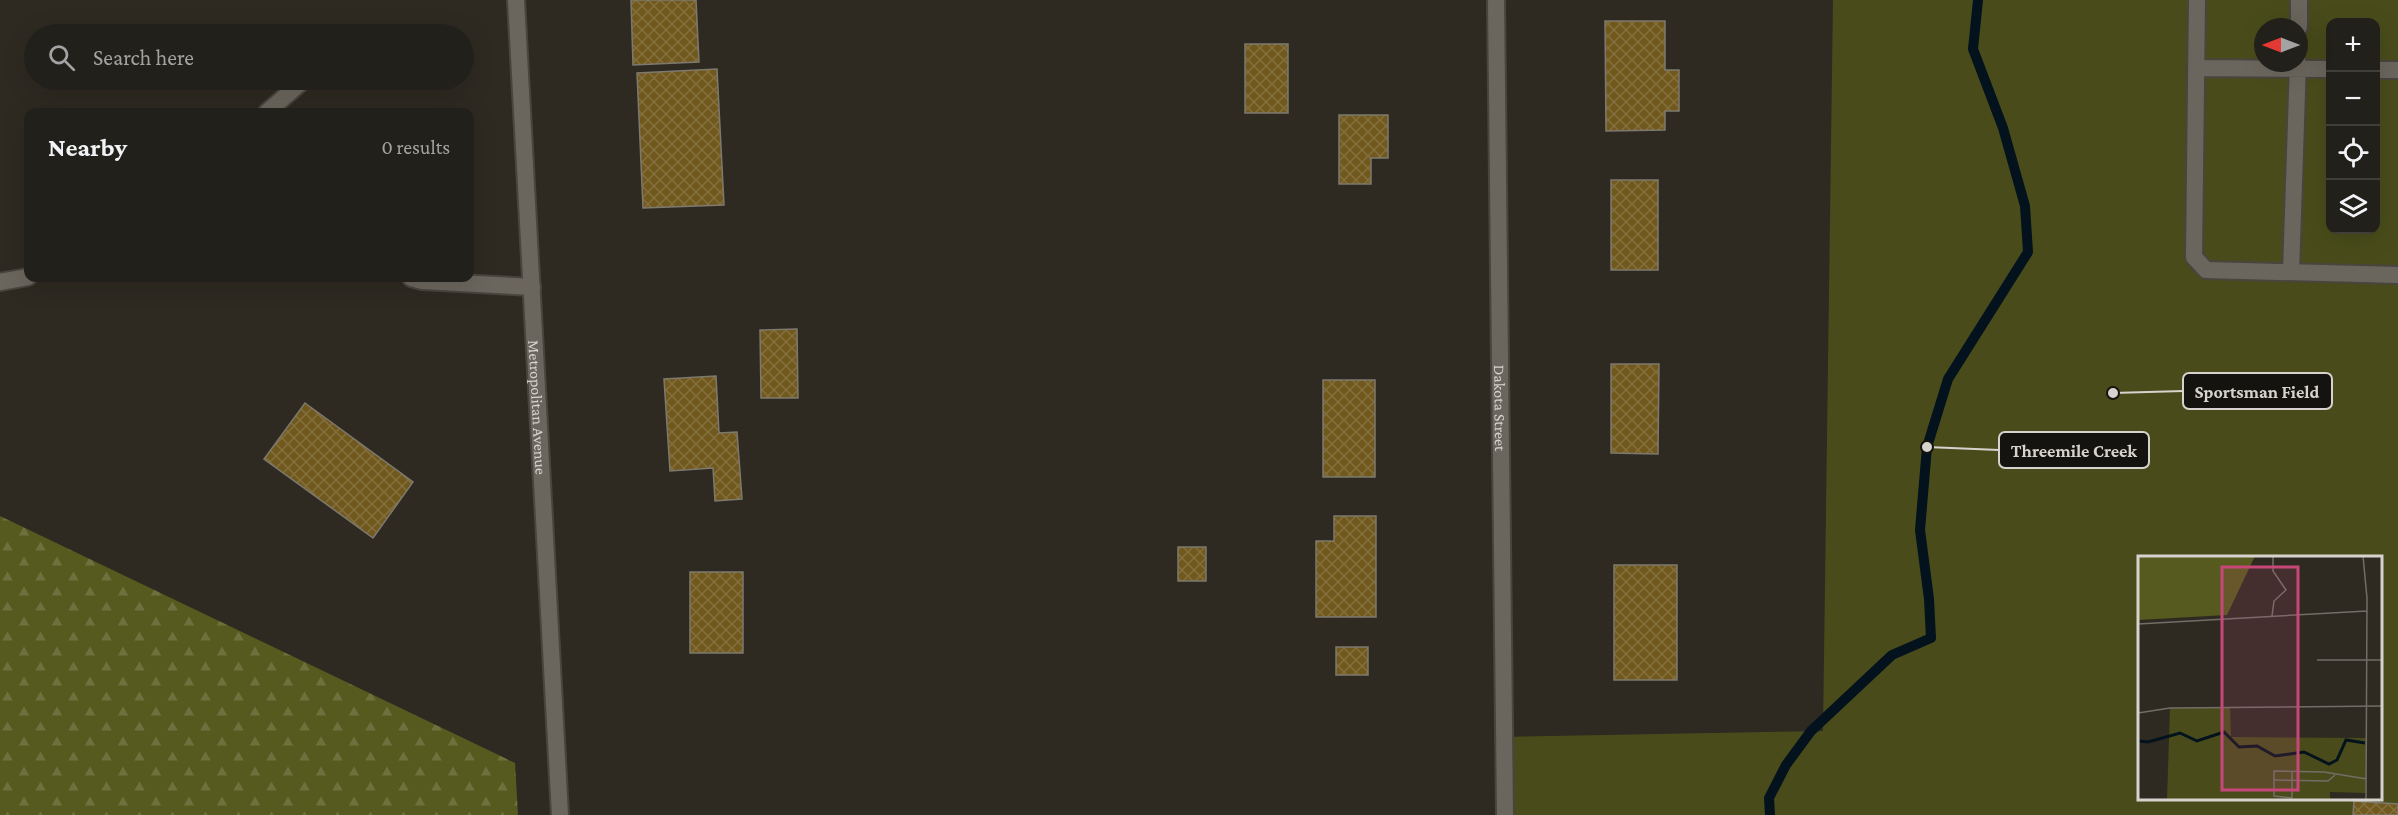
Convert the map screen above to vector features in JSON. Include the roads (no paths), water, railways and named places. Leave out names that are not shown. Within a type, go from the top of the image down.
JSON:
[{"type":"street","name":"Metropolitan Avenue","points":[[516,0],[560,815]]},
{"type":"street","name":"Dakota Street","points":[[1496,0],[1505,815]]},
{"type":"street","points":[[2197,0],[2194,257],[2206,270],[2398,275]]},
{"type":"street","points":[[2299,0],[2299,18]]},
{"type":"street","points":[[2196,68],[2254,67]]},
{"type":"street","points":[[2308,67],[2326,69]]},
{"type":"street","points":[[2380,70],[2398,70]]},
{"type":"street","points":[[2291,272],[2298,72]]},
{"type":"street","points":[[272,108],[292,90]]},
{"type":"street","points":[[0,282],[24,278]]},
{"type":"street","points":[[444,282],[532,286]]},
{"type":"waterway","points":[[1770,815],[1769,798],[1786,765],[1811,731],[1892,655],[1931,638],[1929,599],[1920,530],[1927,447],[1948,379],[2028,252],[2025,206],[2003,128],[1973,49],[1978,0]]},
{"type":"place","name":"Sportsman Field","points":[[2113,393]]},
{"type":"place","name":"Threemile Creek","points":[[1927,447]]}]
